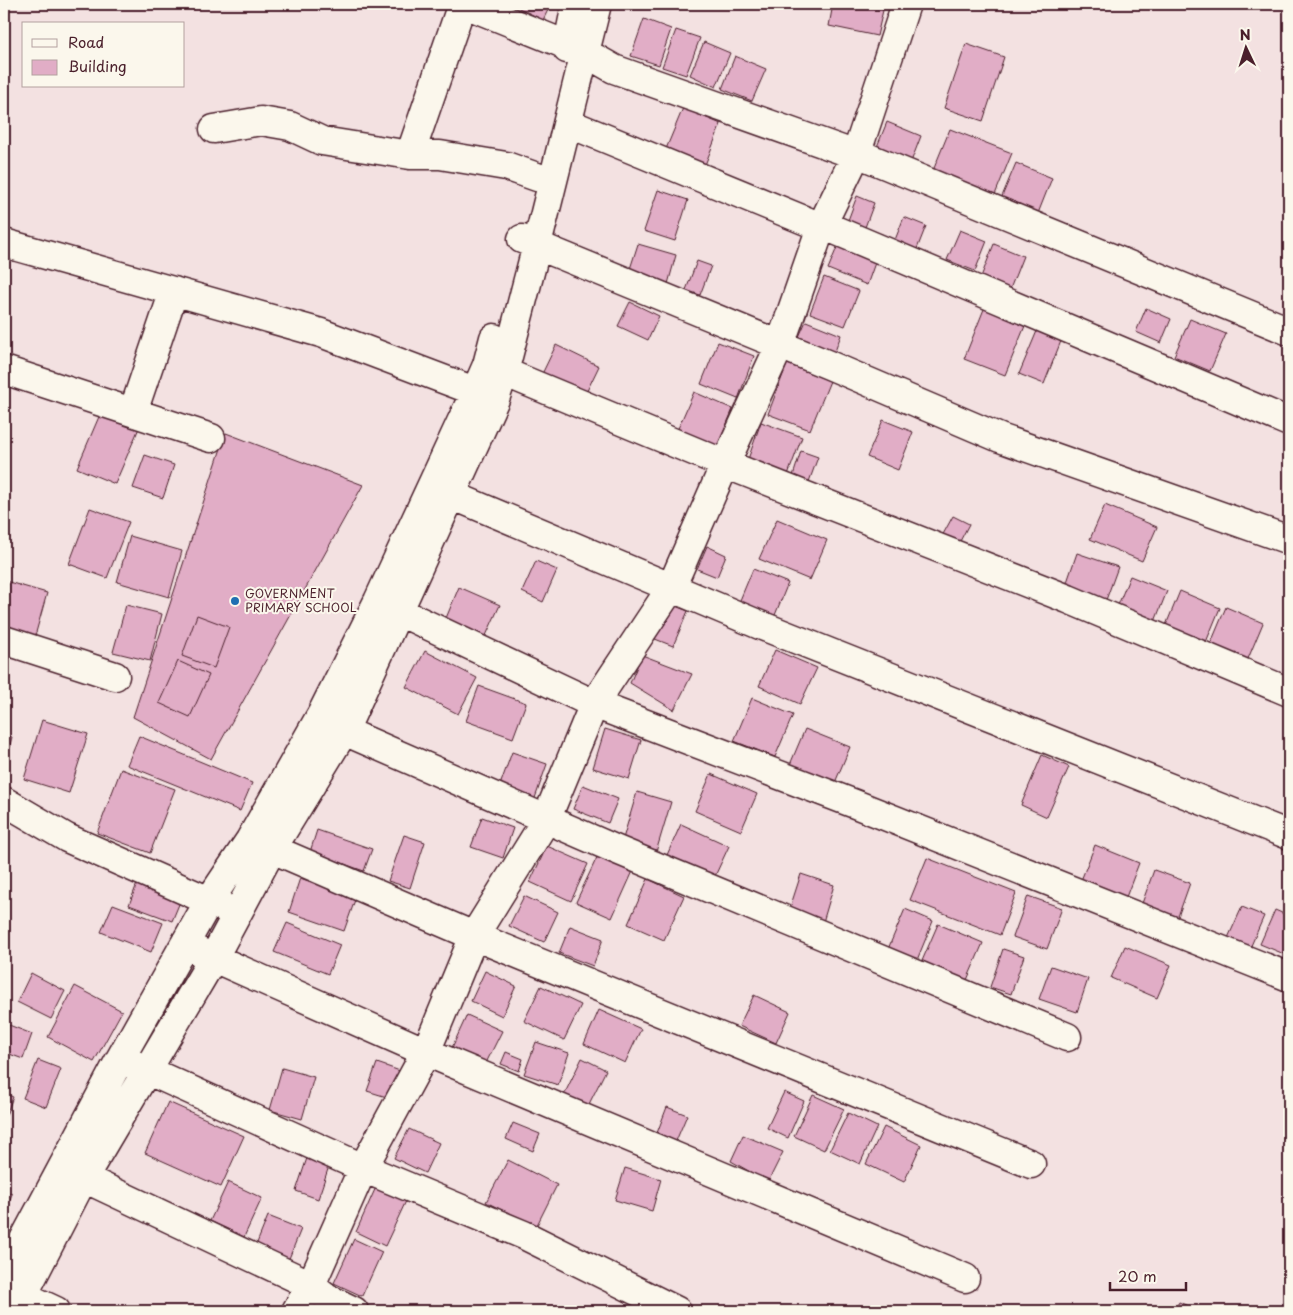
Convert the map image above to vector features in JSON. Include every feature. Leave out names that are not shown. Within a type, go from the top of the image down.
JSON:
[{"type":"street","points":[[410,155],[462,4]]},
{"type":"street","points":[[466,4],[576,49],[614,69],[856,155],[857,153],[1289,331]]},
{"type":"street","points":[[56,1311],[14,1298],[74,1173],[120,1059],[209,901],[261,844],[344,732],[388,606],[485,394],[495,368],[530,242],[568,123],[576,49],[576,4]]},
{"type":"street","points":[[530,242],[537,177],[576,49],[596,4]]},
{"type":"street","points":[[296,1311],[311,1285],[363,1168],[426,1052],[474,936],[546,820],[594,704],[671,588],[780,345],[820,227],[856,155],[906,4]]},
{"type":"street","points":[[214,129],[261,121],[290,126],[322,141],[410,155],[440,155],[506,166],[537,177]]},
{"type":"street","points":[[568,123],[820,227],[830,228],[1289,422]]},
{"type":"street","points":[[530,242],[1000,438],[1289,540]]},
{"type":"street","points":[[4,243],[321,333],[485,394]]},
{"type":"street","points":[[133,412],[174,291]]},
{"type":"street","points":[[495,368],[725,464],[1058,596],[1289,692]]},
{"type":"street","points":[[4,370],[211,438]]},
{"type":"street","points":[[441,491],[778,633],[1289,835]]},
{"type":"street","points":[[388,606],[594,704],[855,804],[1289,977]]},
{"type":"street","points":[[4,1277],[15,1231],[74,1173],[148,1071],[214,957],[237,914],[261,844],[321,715],[388,606]]},
{"type":"street","points":[[4,640],[116,676]]},
{"type":"street","points":[[321,715],[344,732],[546,820],[1067,1037]]},
{"type":"street","points":[[4,801],[67,838],[237,914]]},
{"type":"street","points":[[261,844],[474,936],[1031,1164]]},
{"type":"street","points":[[185,945],[426,1052],[965,1278]]},
{"type":"street","points":[[120,1059],[363,1168],[524,1235],[677,1311]]},
{"type":"street","points":[[74,1173],[311,1285],[329,1299],[354,1311]]},
{"type":"building","points":[[511,4],[551,4],[543,20]]},
{"type":"building","points":[[833,4],[873,4],[884,6],[877,36],[829,26]]},
{"type":"building","points":[[644,19],[671,29],[659,65],[631,56]]},
{"type":"building","points":[[676,30],[700,38],[686,75],[662,67]]},
{"type":"building","points":[[704,42],[730,53],[716,87],[690,75]]},
{"type":"building","points":[[966,44],[1004,57],[983,121],[944,108]]},
{"type":"building","points":[[735,56],[766,69],[752,101],[722,89]]},
{"type":"building","points":[[683,108],[721,124],[705,165],[666,149]]},
{"type":"building","points":[[887,122],[921,136],[909,167],[874,154]]},
{"type":"building","points":[[950,129],[1012,153],[992,202],[930,178]]},
{"type":"building","points":[[1016,163],[1052,178],[1035,221],[998,206]]},
{"type":"building","points":[[658,190],[688,200],[675,241],[644,231]]},
{"type":"building","points":[[857,196],[874,203],[864,230],[847,223]]},
{"type":"building","points":[[904,217],[926,226],[915,254],[893,245]]},
{"type":"building","points":[[960,230],[987,241],[975,271],[947,260]]},
{"type":"building","points":[[638,244],[676,255],[668,284],[629,272]]},
{"type":"building","points":[[994,244],[1023,256],[1010,289],[981,277]]},
{"type":"building","points":[[838,245],[876,260],[867,285],[828,269]]},
{"type":"building","points":[[697,261],[711,266],[700,295],[686,290]]},
{"type":"building","points":[[824,277],[859,291],[845,326],[810,313]]},
{"type":"building","points":[[630,302],[659,316],[648,340],[618,326]]},
{"type":"building","points":[[986,304],[1027,321],[1005,375],[964,359]]},
{"type":"building","points":[[1146,308],[1171,319],[1161,343],[1136,332]]},
{"type":"building","points":[[1190,319],[1226,334],[1210,371],[1174,356]]},
{"type":"building","points":[[806,321],[841,335],[834,354],[798,339]]},
{"type":"building","points":[[1037,331],[1061,341],[1044,384],[1019,374]]},
{"type":"building","points":[[718,342],[754,356],[738,399],[701,384]]},
{"type":"building","points":[[556,345],[599,366],[585,395],[542,374]]},
{"type":"building","points":[[787,364],[830,381],[810,430],[768,414]]},
{"type":"building","points":[[694,392],[733,409],[716,450],[676,433]]},
{"type":"building","points":[[101,412],[139,428],[115,484],[77,468]]},
{"type":"building","points":[[883,420],[913,432],[898,470],[867,457]]},
{"type":"building","points":[[761,422],[802,437],[786,480],[746,465]]},
{"type":"building","name":"GOVERNMENT PRIMARY SCHOOL","points":[[226,433],[363,485],[211,759],[133,717]]},
{"type":"building","points":[[801,451],[818,457],[806,490],[790,485]]},
{"type":"building","points":[[145,455],[174,465],[163,498],[133,488]]},
{"type":"building","points":[[1105,505],[1157,527],[1142,561],[1090,539]]},
{"type":"building","points":[[90,508],[129,522],[107,578],[69,564]]},
{"type":"building","points":[[953,516],[969,524],[957,547],[941,538]]},
{"type":"building","points":[[777,519],[827,540],[810,580],[759,559]]},
{"type":"building","points":[[130,536],[182,551],[169,597],[117,582]]},
{"type":"building","points":[[707,546],[726,555],[717,577],[697,569]]},
{"type":"building","points":[[1077,553],[1118,567],[1106,600],[1066,585]]},
{"type":"building","points":[[536,561],[557,570],[543,602],[522,592]]},
{"type":"building","points":[[753,569],[788,583],[773,620],[738,605]]},
{"type":"building","points":[[1130,576],[1167,591],[1154,624],[1116,610]]},
{"type":"building","points":[[5,581],[47,593],[35,636],[4,627]]},
{"type":"building","points":[[459,587],[500,605],[484,640],[444,623]]},
{"type":"building","points":[[1180,591],[1220,608],[1204,647],[1164,630]]},
{"type":"building","points":[[670,604],[688,611],[673,646],[655,639]]},
{"type":"building","points":[[126,605],[162,614],[150,661],[113,652]]},
{"type":"building","points":[[1226,607],[1263,623],[1245,666],[1208,650]]},
{"type":"building","points":[[197,615],[229,627],[214,668],[182,656]]},
{"type":"building","points":[[775,650],[817,668],[800,704],[759,686]]},
{"type":"building","points":[[425,651],[477,678],[458,714],[406,687]]},
{"type":"building","points":[[642,655],[692,674],[674,710],[630,683]]},
{"type":"building","points":[[178,661],[209,675],[190,717],[159,703]]},
{"type":"building","points":[[479,686],[526,703],[513,738],[466,721]]},
{"type":"building","points":[[752,698],[793,715],[775,757],[734,741]]},
{"type":"building","points":[[42,720],[88,734],[69,793],[24,779]]},
{"type":"building","points":[[605,729],[641,740],[629,779],[593,768]]},
{"type":"building","points":[[805,729],[850,747],[834,785],[789,767]]},
{"type":"building","points":[[4,735],[12,737],[4,768]]},
{"type":"building","points":[[139,736],[252,783],[240,811],[127,765]]},
{"type":"building","points":[[512,752],[547,764],[534,801],[499,788]]},
{"type":"building","points":[[1042,755],[1069,767],[1047,817],[1021,805]]},
{"type":"building","points":[[121,769],[175,789],[150,853],[97,833]]},
{"type":"building","points":[[711,774],[757,794],[741,831],[695,811]]},
{"type":"building","points":[[583,785],[618,799],[608,823],[573,809]]},
{"type":"building","points":[[637,792],[671,802],[656,852],[622,842]]},
{"type":"building","points":[[482,817],[513,828],[503,858],[471,847]]},
{"type":"building","points":[[681,824],[729,846],[715,876],[667,855]]},
{"type":"building","points":[[317,830],[372,849],[364,871],[310,852]]},
{"type":"building","points":[[404,835],[425,842],[410,888],[388,881]]},
{"type":"building","points":[[1095,845],[1139,863],[1123,905],[1078,888]]},
{"type":"building","points":[[547,846],[588,864],[571,901],[530,882]]},
{"type":"building","points":[[599,853],[634,869],[612,918],[576,902]]},
{"type":"building","points":[[927,858],[1016,893],[1000,935],[910,900]]},
{"type":"building","points":[[1154,870],[1190,883],[1176,922],[1140,909]]},
{"type":"building","points":[[801,874],[834,885],[823,922],[789,911]]},
{"type":"building","points":[[300,878],[356,897],[344,931],[289,912]]},
{"type":"building","points":[[648,879],[684,896],[664,940],[628,924]]},
{"type":"building","points":[[138,881],[182,897],[172,921],[129,905]]},
{"type":"building","points":[[524,896],[558,912],[544,942],[509,926]]},
{"type":"building","points":[[1028,896],[1062,908],[1047,949],[1013,937]]},
{"type":"building","points":[[113,904],[163,923],[151,952],[101,932]]},
{"type":"building","points":[[1242,907],[1264,916],[1250,948],[1228,938]]},
{"type":"building","points":[[905,909],[933,921],[917,960],[888,949]]},
{"type":"building","points":[[1275,910],[1289,916],[1289,956],[1260,944]]},
{"type":"building","points":[[287,923],[340,945],[328,974],[274,952]]},
{"type":"building","points":[[938,924],[983,943],[967,980],[922,961]]},
{"type":"building","points":[[570,926],[603,939],[593,966],[559,953]]},
{"type":"building","points":[[1125,946],[1171,965],[1157,998],[1111,978]]},
{"type":"building","points":[[1003,949],[1024,956],[1011,994],[990,987]]},
{"type":"building","points":[[1051,966],[1088,979],[1077,1012],[1039,999]]},
{"type":"building","points":[[485,971],[516,986],[502,1016],[471,1001]]},
{"type":"building","points":[[31,973],[65,991],[51,1019],[17,1002]]},
{"type":"building","points":[[75,986],[122,1011],[94,1062],[48,1037]]},
{"type":"building","points":[[541,986],[581,1005],[564,1040],[524,1021]]},
{"type":"building","points":[[754,995],[790,1012],[776,1043],[739,1026]]},
{"type":"building","points":[[599,1010],[641,1029],[625,1063],[584,1044]]},
{"type":"building","points":[[467,1015],[502,1031],[484,1067],[450,1052]]},
{"type":"building","points":[[9,1025],[32,1034],[23,1059],[4,1052],[4,1039]]},
{"type":"building","points":[[536,1042],[569,1053],[558,1085],[524,1074]]},
{"type":"building","points":[[506,1052],[523,1059],[519,1071],[501,1064]]},
{"type":"building","points":[[582,1058],[606,1070],[588,1106],[564,1095]]},
{"type":"building","points":[[38,1060],[61,1069],[46,1107],[23,1098]]},
{"type":"building","points":[[377,1063],[400,1071],[390,1098],[367,1091]]},
{"type":"building","points":[[282,1068],[314,1077],[302,1119],[270,1110]]},
{"type":"building","points":[[784,1092],[804,1101],[788,1138],[767,1128]]},
{"type":"building","points":[[4,1093],[13,1097],[4,1120]]},
{"type":"building","points":[[813,1095],[844,1109],[824,1150],[794,1136]]},
{"type":"building","points":[[168,1102],[244,1136],[221,1187],[145,1153]]},
{"type":"building","points":[[667,1107],[687,1115],[676,1141],[657,1133]]},
{"type":"building","points":[[848,1113],[877,1127],[860,1164],[830,1150]]},
{"type":"building","points":[[513,1123],[540,1134],[533,1151],[506,1139]]},
{"type":"building","points":[[884,1127],[921,1145],[904,1182],[866,1164]]},
{"type":"building","points":[[409,1129],[439,1143],[425,1173],[394,1158]]},
{"type":"building","points":[[743,1135],[783,1152],[768,1182],[731,1161]]},
{"type":"building","points":[[307,1158],[329,1166],[318,1199],[296,1191]]},
{"type":"building","points":[[508,1160],[557,1185],[536,1227],[486,1202]]},
{"type":"building","points":[[625,1168],[661,1179],[652,1211],[615,1200]]},
{"type":"building","points":[[228,1182],[262,1198],[244,1237],[210,1221]]},
{"type":"building","points":[[376,1187],[406,1201],[385,1246],[356,1232]]},
{"type":"building","points":[[4,1191],[12,1194],[4,1215]]},
{"type":"building","points":[[268,1216],[301,1229],[288,1261],[255,1248]]},
{"type":"building","points":[[354,1239],[382,1252],[362,1296],[334,1283]]},
{"type":"building","points":[[1179,1302],[1199,1311],[1174,1311]]},
{"type":"place","name":"GOVERNMENT PRIMARY SCHOOL","points":[[235,601]]}]
